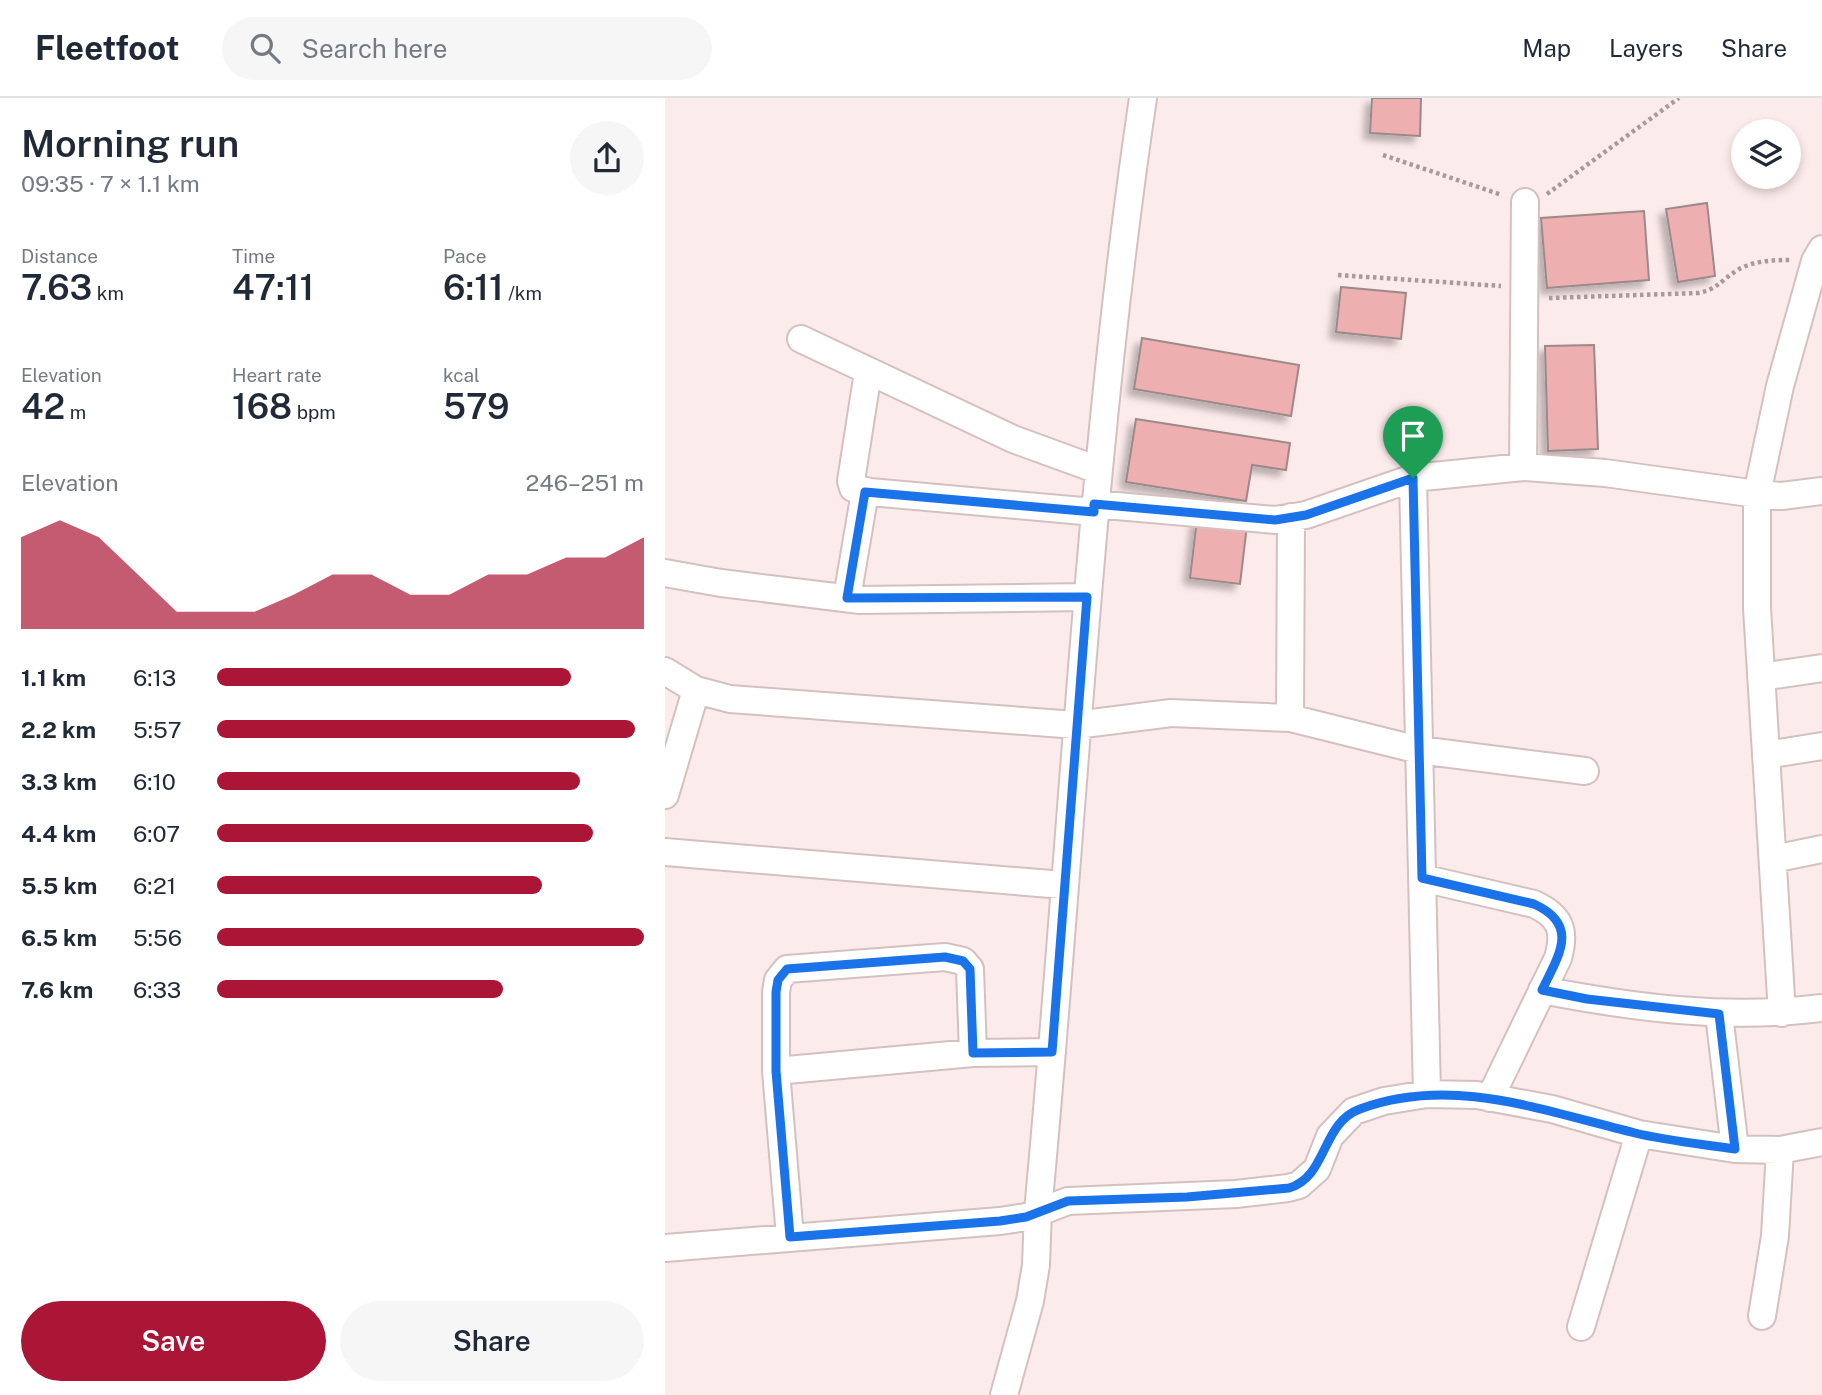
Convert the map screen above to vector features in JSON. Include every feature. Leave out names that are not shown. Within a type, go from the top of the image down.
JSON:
[{"type":"street","points":[[1005,1395],[1030,1301],[1036,1265],[1038,1211],[1094,508],[1127,207],[1143,98]]},
{"type":"street","points":[[1523,467],[1525,202]]},
{"type":"street","points":[[1782,1013],[1757,608],[1757,494],[1780,386],[1814,298],[1819,255]]},
{"type":"street","points":[[801,339],[1013,439],[1098,470]]},
{"type":"street","points":[[868,372],[851,485],[865,492],[1258,519],[1291,517],[1413,478],[1523,467],[1605,473],[1757,494],[1782,496],[1822,491]]},
{"type":"street","points":[[1413,478],[1427,1094]]},
{"type":"street","points":[[847,598],[865,492]]},
{"type":"street","points":[[1290,718],[1291,517]]},
{"type":"street","points":[[665,573],[721,583],[847,598],[1087,597]]},
{"type":"street","points":[[1761,677],[1822,668]]},
{"type":"street","points":[[665,671],[696,690],[730,699],[1076,725],[1171,713],[1290,718],[1419,750],[1585,771]]},
{"type":"street","points":[[665,795],[696,690]]},
{"type":"street","points":[[1766,755],[1822,746]]},
{"type":"street","points":[[1773,859],[1822,849]]},
{"type":"street","points":[[665,852],[1063,885]]},
{"type":"street","points":[[1422,878],[1534,904],[1549,911],[1558,920],[1563,940],[1490,1098]]},
{"type":"street","points":[[790,1237],[776,1071],[776,992],[778,980],[787,969],[945,957],[963,961],[970,969],[973,1053]]},
{"type":"street","points":[[1542,990],[1587,999],[1719,1014],[1782,1013],[1822,1008]]},
{"type":"street","points":[[1719,1014],[1735,1149]]},
{"type":"street","points":[[776,1071],[973,1053],[1052,1052]]},
{"type":"street","points":[[665,1248],[1000,1221],[1026,1217],[1068,1201],[1187,1197],[1289,1188],[1299,1185],[1317,1169],[1330,1136],[1354,1111],[1384,1101],[1427,1094],[1464,1093],[1552,1109],[1639,1134],[1735,1149],[1780,1150],[1822,1142]]},
{"type":"street","points":[[1581,1326],[1639,1134]]},
{"type":"street","points":[[1762,1316],[1775,1236],[1780,1150]]},
{"type":"path","points":[[1383,155],[1525,202],[1538,200],[1679,98]]},
{"type":"path","points":[[1338,275],[1495,285],[1511,288],[1526,297],[1698,293],[1715,289],[1735,271],[1747,266],[1771,260],[1819,255]]},
{"type":"building","points":[[1372,98],[1421,98],[1420,136],[1370,133]]},
{"type":"building","points":[[1707,203],[1715,276],[1678,282],[1666,209]]},
{"type":"building","points":[[1644,211],[1649,280],[1547,288],[1541,218]]},
{"type":"building","points":[[1341,287],[1406,293],[1401,339],[1336,332]]},
{"type":"building","points":[[1142,338],[1299,365],[1291,416],[1134,389]]},
{"type":"building","points":[[1594,345],[1598,449],[1548,451],[1545,346]]},
{"type":"building","points":[[1136,419],[1290,443],[1286,470],[1252,465],[1246,501],[1126,482]]},
{"type":"building","points":[[1197,519],[1247,525],[1240,584],[1190,578]]},
{"type":"route","points":[[1413,478],[1422,878],[1534,904],[1549,911],[1562,928],[1563,940],[1558,958],[1542,990],[1587,999],[1719,1014],[1735,1149],[1639,1134],[1552,1109],[1477,1095],[1427,1094],[1425,1097],[1384,1101],[1354,1111],[1340,1122],[1330,1136],[1317,1169],[1299,1185],[1289,1188],[1187,1197],[1068,1201],[1054,1204],[1026,1217],[1000,1221],[790,1237],[776,1071],[776,992],[778,980],[787,969],[945,957],[963,961],[970,969],[973,1053],[1052,1052],[1087,597],[949,600],[847,598],[865,492],[1094,512],[1094,504],[1275,520],[1306,515],[1373,489],[1413,478]]}]
